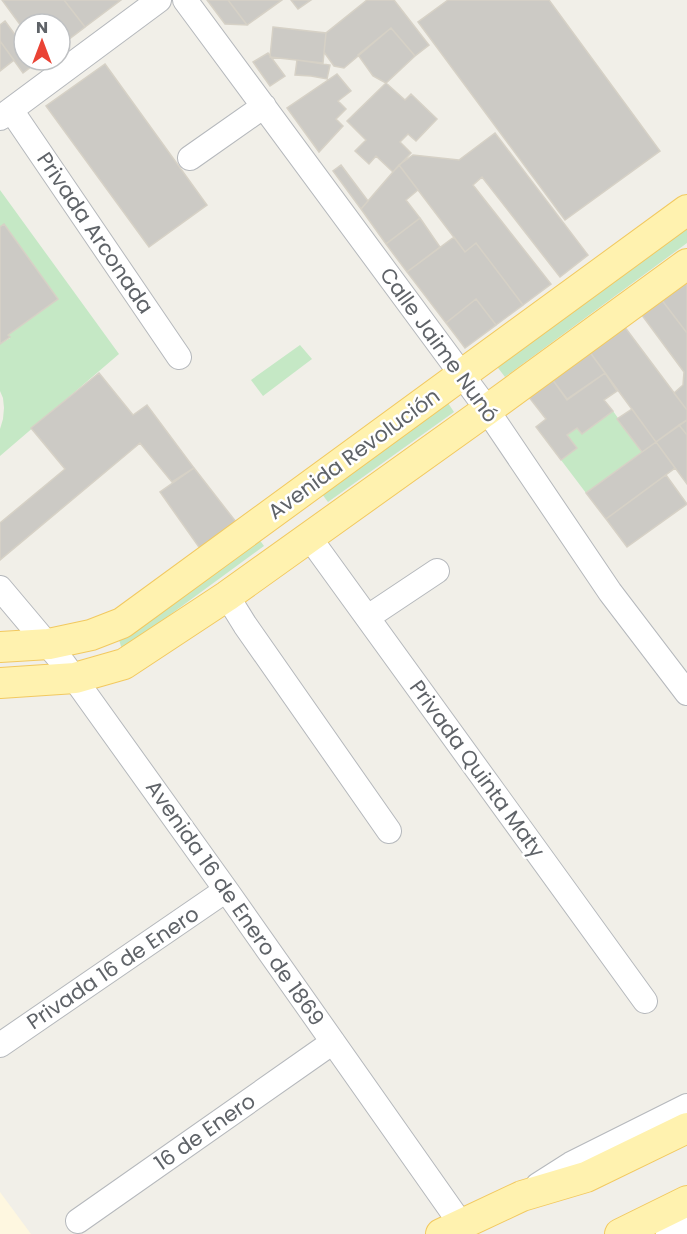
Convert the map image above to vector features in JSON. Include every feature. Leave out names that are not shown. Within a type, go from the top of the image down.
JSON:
[{"type":"main road","name":"Avenida Revolución","points":[[0,647],[49,645],[91,635],[122,623],[687,210]]},
{"type":"main road","name":"Avenida Revolución","points":[[0,683],[75,678],[124,664],[227,596],[687,264]]},
{"type":"main road","points":[[451,1229],[522,1196],[586,1177],[687,1128]]},
{"type":"main road","points":[[620,1234],[687,1201]]},
{"type":"street","points":[[5,114],[159,0]]},
{"type":"street","name":"Calle Jaime Nunó","points":[[185,0],[462,375],[610,592],[687,693]]},
{"type":"street","points":[[190,158],[264,106]]},
{"type":"street","name":"Privada Arconada","points":[[5,114],[179,357]]},
{"type":"street","name":"Privada Quinta Maty","points":[[309,537],[645,1001]]},
{"type":"street","points":[[368,617],[437,571]]},
{"type":"street","name":"Avenida 16 de Enero de 1869","points":[[0,588],[75,678],[333,1042],[451,1229]]},
{"type":"street","points":[[227,596],[389,831]]},
{"type":"street","name":"Privada 16 de Enero","points":[[0,1045],[226,891]]},
{"type":"street","name":"16 de Enero","points":[[78,1221],[333,1042]]},
{"type":"street","points":[[522,1196],[571,1164],[687,1106]]},
{"type":"street","points":[[668,1234],[687,1225]]},
{"type":"shaded area","points":[[0,1192],[31,1234],[0,1234]]},
{"type":"green space","points":[[0,190],[119,354],[0,456],[0,429],[4,408],[0,391],[0,344],[10,338],[8,335],[58,299],[4,225],[0,227]]},
{"type":"green space","points":[[687,222],[687,243],[505,377],[495,364]]},
{"type":"green space","points":[[300,345],[312,359],[263,396],[251,380]]},
{"type":"green space","points":[[446,400],[454,412],[328,502],[319,490]]},
{"type":"green space","points":[[613,411],[642,452],[586,493],[561,460],[577,448],[567,435],[577,428],[582,434]]},
{"type":"green space","points":[[256,535],[264,546],[122,650],[118,636]]},
{"type":"building","points":[[2,0],[64,0],[85,27],[72,37],[72,12],[12,14]]},
{"type":"building","points":[[64,0],[121,0],[85,27]]},
{"type":"building","points":[[207,0],[228,0],[247,25],[225,24]]},
{"type":"building","points":[[228,0],[282,0],[247,25]]},
{"type":"building","points":[[291,0],[311,0],[298,9]]},
{"type":"building","points":[[367,0],[394,0],[429,45],[415,56],[391,28],[344,68],[334,66],[324,52],[326,33]]},
{"type":"building","points":[[448,0],[549,0],[660,151],[565,220],[418,22]]},
{"type":"building","points":[[5,21],[12,31],[12,58],[0,41],[0,25]]},
{"type":"building","points":[[273,27],[326,33],[323,63],[270,57]]},
{"type":"building","points":[[391,28],[415,56],[386,83],[373,76],[358,55]]},
{"type":"building","points":[[0,41],[12,57],[12,62],[0,71]]},
{"type":"building","points":[[268,53],[285,76],[270,86],[253,62]]},
{"type":"building","points":[[297,60],[330,65],[327,79],[295,75]]},
{"type":"building","points":[[105,64],[207,205],[149,247],[46,106]]},
{"type":"building","points":[[337,74],[351,91],[338,101],[346,109],[336,119],[343,126],[319,152],[287,108]]},
{"type":"building","points":[[386,83],[405,100],[411,94],[437,119],[416,141],[408,134],[400,142],[411,153],[393,172],[376,156],[369,164],[355,151],[366,140],[347,121]]},
{"type":"building","points":[[495,133],[588,255],[560,277],[482,177],[473,185],[551,284],[523,305],[476,243],[465,252],[399,165],[413,155],[459,160]]},
{"type":"building","points":[[341,165],[368,201],[361,209],[333,171]]},
{"type":"building","points":[[399,165],[418,190],[406,200],[420,218],[386,244],[361,209]]},
{"type":"building","points":[[420,218],[440,247],[407,272],[386,244]]},
{"type":"building","points":[[4,224],[58,299],[8,335],[10,337],[0,344],[0,227]]},
{"type":"building","points":[[454,237],[465,252],[476,243],[523,305],[496,325],[476,299],[446,323],[407,272]]},
{"type":"building","points":[[687,280],[687,333],[661,299]]},
{"type":"building","points":[[476,299],[496,325],[465,348],[446,323]]},
{"type":"building","points":[[661,299],[687,333],[687,410],[674,393],[683,385],[684,372],[641,314]]},
{"type":"building","points":[[624,326],[687,410],[687,420],[656,442],[589,351]]},
{"type":"building","points":[[589,351],[605,373],[567,400],[552,379]]},
{"type":"building","points":[[99,373],[133,415],[147,405],[194,468],[172,482],[140,443],[0,560],[0,523],[65,469],[31,428]]},
{"type":"building","points":[[605,373],[617,391],[604,400],[613,411],[582,434],[577,428],[567,435],[577,448],[561,460],[536,427],[546,419],[528,396],[552,379],[567,399]]},
{"type":"building","points":[[632,409],[656,442],[642,452],[617,419]]},
{"type":"building","points":[[687,420],[687,435],[679,425]]},
{"type":"building","points":[[679,425],[687,435],[687,484],[656,442]]},
{"type":"building","points":[[656,442],[675,468],[606,519],[586,493]]},
{"type":"building","points":[[194,468],[236,522],[201,550],[160,492]]},
{"type":"building","points":[[666,475],[687,504],[627,547],[606,519]]}]
